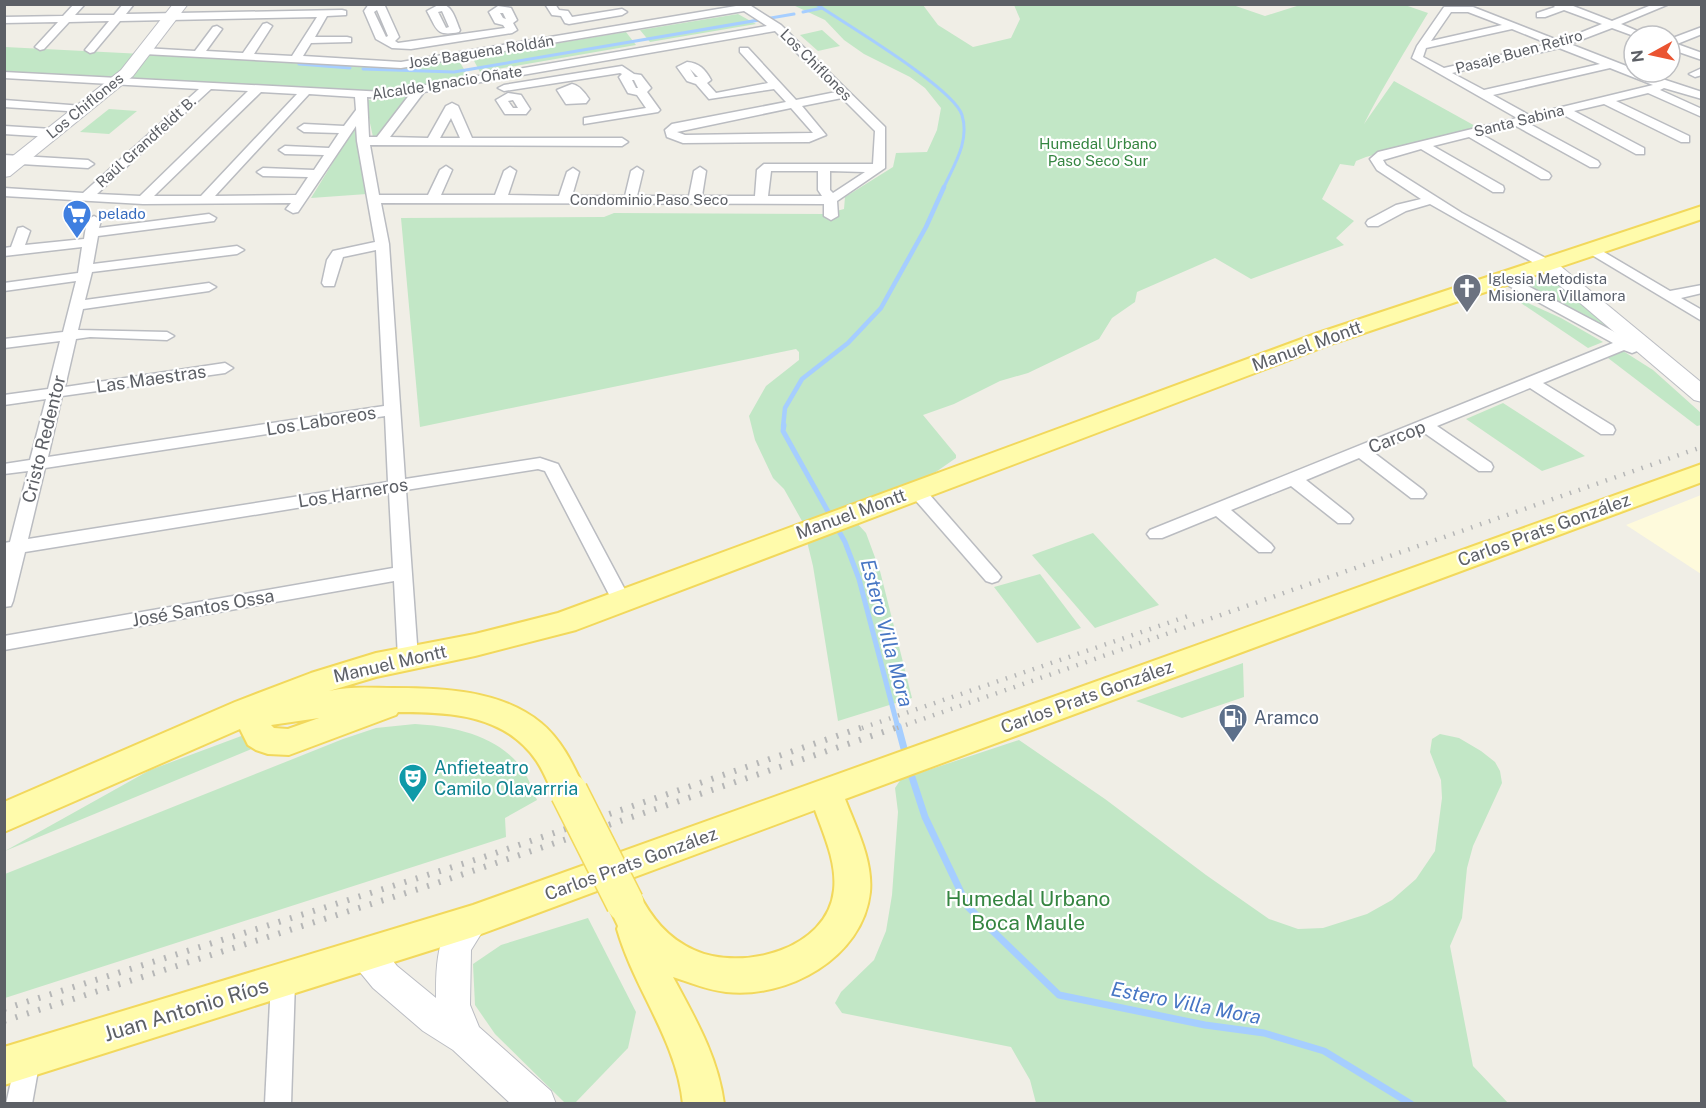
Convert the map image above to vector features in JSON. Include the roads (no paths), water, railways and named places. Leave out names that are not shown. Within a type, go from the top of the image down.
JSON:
[{"type":"main road","name":"Manuel Montt","points":[[4,818],[246,711],[322,681],[408,658],[546,628],[1326,338],[1701,212]]},
{"type":"main road","name":"Carlos Prats González","points":[[473,921],[1701,472]]},
{"type":"main road","points":[[246,711],[260,736],[268,741],[289,742],[374,711],[394,700],[456,701],[508,718],[536,737],[544,747],[570,792],[640,931],[662,952],[691,967],[708,972],[743,976],[778,970],[809,956],[822,945],[842,920],[852,892],[851,871],[826,793]]},
{"type":"main road","points":[[628,910],[651,973],[698,1069],[704,1104]]},
{"type":"main road","name":"Juan Antonio Ríos","points":[[16,1062],[473,921]]},
{"type":"street","points":[[4,31],[10,20],[31,4]]},
{"type":"street","points":[[40,47],[80,4]]},
{"type":"street","points":[[90,50],[129,4]]},
{"type":"street","points":[[226,16],[234,4]]},
{"type":"street","points":[[247,56],[275,4]]},
{"type":"street","points":[[550,4],[556,13],[563,9],[569,21],[619,7]]},
{"type":"street","points":[[611,4],[619,7],[639,39]]},
{"type":"street","name":"Pasaje Buen Retiro","points":[[1441,72],[1561,44],[1664,4]]},
{"type":"street","points":[[1541,15],[1560,5],[1622,28]]},
{"type":"street","points":[[374,6],[369,11],[381,39],[388,40],[396,46],[411,46],[454,35],[512,30],[507,22],[512,20],[507,10],[497,7]]},
{"type":"street","points":[[438,6],[446,9],[456,29],[454,35],[471,67]]},
{"type":"street","name":"José Baguena Roldán","points":[[144,51],[471,67],[639,39],[745,8]]},
{"type":"street","name":"Los Chiflones","points":[[745,8],[773,24],[882,132],[879,168]]},
{"type":"street","points":[[10,20],[117,18],[176,11],[268,20],[313,9],[324,13],[342,13]]},
{"type":"street","points":[[1594,164],[1482,94],[1417,58],[1422,46],[1447,10],[1469,9],[1612,64],[1654,85],[1701,114]]},
{"type":"street","name":"Los Chiflones","points":[[4,172],[12,159],[52,133],[117,82],[176,11]]},
{"type":"street","points":[[296,59],[324,13]]},
{"type":"street","name":"Alcalde Ignacio Oñate","points":[[4,75],[305,92],[362,102],[385,95],[420,89],[471,67],[495,77],[639,39],[670,46],[773,24]]},
{"type":"street","points":[[1422,46],[1513,26]]},
{"type":"street","points":[[198,54],[217,29]]},
{"type":"street","points":[[1682,39],[1701,30]]},
{"type":"street","points":[[308,40],[347,40]]},
{"type":"street","points":[[670,46],[687,65],[695,67],[704,77],[705,80],[700,81],[713,97],[776,85]]},
{"type":"street","points":[[1682,49],[1701,57]]},
{"type":"street","points":[[744,50],[794,104],[819,135],[809,138],[683,139],[671,134],[671,130],[676,127],[794,104],[845,94]]},
{"type":"street","points":[[1482,94],[1612,64]]},
{"type":"street","points":[[506,92],[566,82],[622,69],[630,76],[637,77],[645,88],[640,92],[654,110],[588,122]]},
{"type":"street","points":[[495,77],[506,92],[517,97],[524,109],[523,127]]},
{"type":"street","points":[[566,82],[576,88],[584,99],[579,103],[596,141]]},
{"type":"street","points":[[1654,85],[1701,96]]},
{"type":"street","name":"Santa Sabina","points":[[1432,200],[1381,167],[1376,161],[1382,155],[1606,100],[1654,85]]},
{"type":"street","name":"Raúl Grandfeldt B.","points":[[86,197],[207,87]]},
{"type":"street","points":[[381,141],[420,89]]},
{"type":"street","points":[[143,200],[257,90]]},
{"type":"street","points":[[204,200],[305,92]]},
{"type":"street","points":[[1606,100],[1686,139]]},
{"type":"street","points":[[4,192],[143,200],[204,200],[296,205],[348,130],[362,102]]},
{"type":"street","points":[[362,102],[363,141],[382,244],[393,410]]},
{"type":"street","points":[[4,103],[83,109]]},
{"type":"street","points":[[432,141],[452,106],[467,141]]},
{"type":"street","points":[[1563,110],[1640,151]]},
{"type":"street","points":[[363,141],[467,141],[523,127],[596,141],[622,141]]},
{"type":"street","points":[[304,128],[348,130]]},
{"type":"street","points":[[4,130],[52,133]]},
{"type":"street","points":[[1471,133],[1545,176]]},
{"type":"street","points":[[1423,145],[1498,189]]},
{"type":"street","points":[[285,150],[333,152]]},
{"type":"street","points":[[12,159],[88,164]]},
{"type":"street","points":[[824,167],[824,190],[831,200],[831,216]]},
{"type":"street","points":[[761,200],[765,168],[879,168]]},
{"type":"street","points":[[831,200],[879,168]]},
{"type":"street","points":[[433,199],[446,170]]},
{"type":"street","points":[[500,200],[510,171]]},
{"type":"street","points":[[564,200],[573,171]]},
{"type":"street","points":[[630,200],[636,171]]},
{"type":"street","points":[[695,200],[700,171]]},
{"type":"street","points":[[263,172],[317,174]]},
{"type":"street","name":"Condominio Paso Seco","points":[[373,199],[831,200]]},
{"type":"street","points":[[1373,224],[1401,208],[1432,200],[1546,264],[1631,342]]},
{"type":"street","points":[[10,252],[92,232],[209,218]]},
{"type":"street","points":[[10,252],[23,231]]},
{"type":"street","name":"Cristo Redentor","points":[[4,601],[11,548],[38,464],[77,306],[92,232]]},
{"type":"street","points":[[329,283],[334,260],[338,254],[382,244]]},
{"type":"street","points":[[1592,249],[1701,317]]},
{"type":"street","points":[[5,288],[84,273],[237,250]]},
{"type":"street","points":[[1505,278],[1631,342],[1669,367],[1701,395]]},
{"type":"street","points":[[77,306],[209,287]]},
{"type":"street","points":[[1668,296],[1701,289]]},
{"type":"street","points":[[4,344],[90,333],[167,336]]},
{"type":"street","name":"Carcop","points":[[1156,534],[1631,342]]},
{"type":"street","name":"Las Maestras","points":[[4,400],[225,368]]},
{"type":"street","points":[[1532,383],[1607,430]]},
{"type":"street","name":"Los Laboreos","points":[[4,469],[393,410],[408,658]]},
{"type":"street","points":[[1426,426],[1485,467]]},
{"type":"street","points":[[1361,451],[1417,494]]},
{"type":"street","name":"Los Harneros","points":[[11,548],[540,463],[552,468],[622,601]]},
{"type":"street","points":[[1294,478],[1344,519]]},
{"type":"street","points":[[916,490],[992,577]]},
{"type":"street","points":[[1219,509],[1265,548]]},
{"type":"street","name":"José Santos Ossa","points":[[4,644],[402,573]]},
{"type":"street","points":[[465,1038],[453,1005],[455,946],[473,921]]},
{"type":"street","points":[[367,955],[385,977],[435,1019],[465,1038],[538,1104]]},
{"type":"street","points":[[278,1104],[282,981]]},
{"type":"street","points":[[16,1062],[19,1104]]},
{"type":"waterway","name":"Estero Villa Mora","points":[[816,4],[920,73],[955,103],[962,115],[964,134],[960,153],[943,189]]},
{"type":"waterway","points":[[803,12],[822,8]]},
{"type":"waterway","points":[[363,69],[454,72],[794,14]]},
{"type":"waterway","points":[[299,64],[350,68]]},
{"type":"waterway","name":"Estero Villa Mora","points":[[783,427],[785,408],[802,379],[848,343],[881,308],[926,227],[944,187]]},
{"type":"waterway","name":"Estero Villa Mora","points":[[784,425],[783,431],[845,542],[859,579],[898,728]]},
{"type":"waterway","name":"Estero Villa Mora","points":[[898,726],[906,756]]},
{"type":"waterway","name":"Estero Villa Mora","points":[[909,768],[925,817],[968,907],[1059,995],[1205,1025],[1264,1033],[1324,1051],[1411,1104]]},
{"type":"railway","points":[[897,728],[1702,447]]},
{"type":"railway","points":[[862,728],[1191,615]]},
{"type":"railway","points":[[4,1009],[481,858],[866,726]]},
{"type":"railway","points":[[4,1021],[431,885],[901,726]]},
{"type":"place","name":"pelado","points":[[77,240]]},
{"type":"place","name":"Iglesia Metodista Misionera Villamora","points":[[1467,314]]},
{"type":"place","name":"Aramco","points":[[1233,744]]},
{"type":"place","name":"Anfieteatro Camilo Olavarrria","points":[[413,804]]},
{"type":"park label","name":"Humedal Urbano Paso Seco Sur","points":[[1098,152]]},
{"type":"park label","name":"Humedal Urbano Boca Maule","points":[[1028,911]]}]
